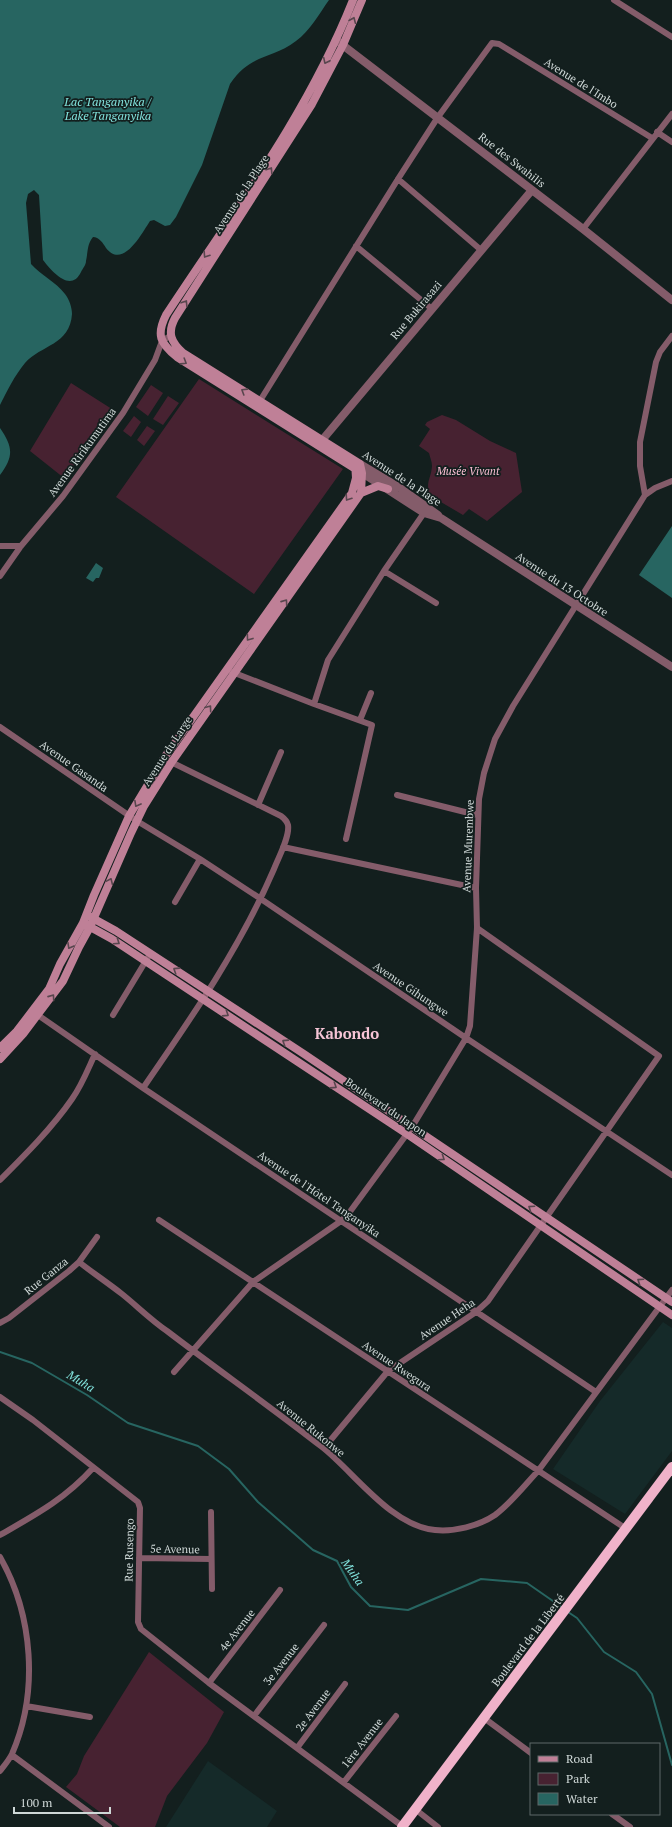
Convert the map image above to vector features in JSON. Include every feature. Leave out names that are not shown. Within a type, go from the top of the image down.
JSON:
[{"type":"highway","name":"Boulevard de la Liberté","points":[[402,1826],[672,1467]]},
{"type":"main road","name":"Avenue de la Plage","points":[[340,42],[353,0]]},
{"type":"main road","name":"Avenue de la Plage","points":[[358,467],[258,404],[183,353],[170,336],[172,324],[175,318],[253,190],[281,146],[312,104],[340,42],[362,0]]},
{"type":"main road","name":"Avenue de la Plage","points":[[253,190],[166,315],[161,329],[162,341],[165,347],[177,358],[258,404]]},
{"type":"main road","points":[[358,467],[362,492],[378,486],[388,489]]},
{"type":"main road","name":"Avenue du Large","points":[[337,521],[352,493],[358,467]]},
{"type":"main road","name":"Avenue du Large","points":[[89,921],[94,895],[129,816],[167,760],[337,521],[362,492]]},
{"type":"main road","name":"Avenue du Large","points":[[0,1059],[35,1013],[49,989],[60,964],[89,921],[167,760]]},
{"type":"main road","name":"Boulevard du Japon","points":[[89,921],[116,931],[304,1054],[412,1127],[672,1315]]},
{"type":"main road","name":"Boulevard du Japon","points":[[89,921],[204,1000],[407,1134],[669,1300]]},
{"type":"main road","name":"Avenue du Large","points":[[0,1048],[35,1013]]},
{"type":"main road","points":[[298,1062],[304,1054]]},
{"type":"street","points":[[617,1],[672,37]]},
{"type":"street","name":"Rue des Swahilis","points":[[340,42],[438,116],[672,300]]},
{"type":"street","name":"Avenue de l'Imbo","points":[[438,116],[488,46],[492,43],[499,44],[652,138]]},
{"type":"street","points":[[583,229],[672,114]]},
{"type":"street","points":[[258,404],[438,116]]},
{"type":"street","points":[[657,132],[672,142]]},
{"type":"street","points":[[398,179],[482,250]]},
{"type":"street","name":"Rue Bukirasazi","points":[[319,443],[532,190]]},
{"type":"street","points":[[356,246],[432,309]]},
{"type":"street","points":[[162,341],[170,336]]},
{"type":"street","points":[[672,336],[660,352],[656,362],[640,442],[640,466],[645,495],[655,488],[672,481]]},
{"type":"street","name":"Avenue Ririkumutima","points":[[0,576],[21,546],[63,496],[123,413],[155,360],[162,341]]},
{"type":"street","name":"Avenue de la Plage","points":[[358,467],[388,489],[426,510],[435,512],[441,518]]},
{"type":"street","name":"Avenue de la Plage","points":[[358,467],[426,510]]},
{"type":"street","name":"Avenue Murembwe","points":[[174,1372],[252,1282],[341,1221],[357,1204],[412,1127],[466,1038],[470,1026],[477,928],[477,815],[484,773],[495,739],[513,706],[645,495]]},
{"type":"street","points":[[314,704],[328,660],[384,571],[426,510]]},
{"type":"street","name":"Avenue du 13 Octobre","points":[[441,518],[672,668]]},
{"type":"street","points":[[0,546],[21,546]]},
{"type":"street","points":[[384,571],[436,604]]},
{"type":"street","points":[[230,671],[372,725],[346,839]]},
{"type":"street","points":[[360,720],[371,693]]},
{"type":"street","name":"Avenue Gasanda","points":[[0,727],[137,821]]},
{"type":"street","points":[[258,805],[281,752]]},
{"type":"street","points":[[143,1088],[204,1000],[237,945],[261,899],[283,847],[288,827],[286,820],[281,816],[167,760]]},
{"type":"street","points":[[397,795],[477,815]]},
{"type":"street","name":"Avenue Gihungwe","points":[[137,821],[200,859],[261,899],[672,1175]]},
{"type":"street","points":[[283,847],[476,888]]},
{"type":"street","points":[[175,902],[200,859]]},
{"type":"street","name":"Avenue Heha","points":[[324,1448],[388,1371],[476,1312],[488,1301],[659,1056],[477,928]]},
{"type":"street","points":[[113,1015],[150,954]]},
{"type":"street","name":"Avenue de l'Hôtel Tanganyika","points":[[35,1013],[143,1088],[596,1392]]},
{"type":"street","points":[[0,1180],[46,1132],[67,1106],[78,1090],[95,1054]]},
{"type":"street","name":"Avenue Rwegura","points":[[159,1220],[625,1528]]},
{"type":"street","name":"Rue Ganza","points":[[0,1323],[9,1318],[69,1271],[79,1262],[97,1237]]},
{"type":"street","name":"Avenue Rukonwe","points":[[79,1262],[324,1448],[370,1494],[393,1512],[414,1524],[434,1530],[452,1530],[471,1526],[495,1515],[538,1471],[660,1307],[669,1300],[672,1290]]},
{"type":"street","name":"Rue Rusengo","points":[[0,1397],[43,1428],[138,1502],[140,1508],[138,1622],[150,1638],[402,1826]]},
{"type":"street","points":[[0,1535],[57,1502],[82,1481],[93,1468]]},
{"type":"street","name":"5e Avenue","points":[[211,1512],[212,1589]]},
{"type":"street","points":[[0,1557],[15,1589],[28,1642],[26,1706],[12,1755],[0,1771]]},
{"type":"street","name":"5e Avenue","points":[[139,1558],[211,1559]]},
{"type":"street","name":"4e Avenue","points":[[209,1683],[280,1590]]},
{"type":"street","name":"3e Avenue","points":[[254,1716],[324,1625]]},
{"type":"street","name":"2e Avenue","points":[[297,1748],[345,1684]]},
{"type":"street","points":[[26,1706],[90,1718]]},
{"type":"street","name":"1ère Avenue","points":[[344,1782],[396,1716]]},
{"type":"street","points":[[484,1718],[530,1752]]},
{"type":"street","points":[[12,1755],[109,1827]]},
{"type":"street","points":[[415,1809],[438,1827]]},
{"type":"street","points":[[613,1815],[630,1827]]},
{"type":"shaded area","points":[[663,1322],[672,1328],[672,1451],[625,1514],[553,1469],[600,1401]]},
{"type":"shaded area","points":[[208,1761],[277,1811],[267,1827],[166,1827]]},
{"type":"green space","points":[[199,379],[343,469],[254,594],[116,497]]},
{"type":"green space","points":[[71,383],[115,411],[64,478],[30,451]]},
{"type":"green space","points":[[151,385],[163,393],[148,416],[136,407]]},
{"type":"green space","points":[[168,396],[179,403],[163,425],[153,419]]},
{"type":"green space","name":"Musée Vivant","points":[[442,415],[456,420],[490,441],[516,453],[522,492],[487,521],[469,509],[463,515],[429,495],[428,486],[432,463],[429,453],[419,446],[430,429],[425,425],[427,422]]},
{"type":"green space","points":[[134,416],[141,422],[131,437],[123,431]]},
{"type":"green space","points":[[147,426],[155,431],[144,446],[137,440]]},
{"type":"green space","points":[[149,1652],[224,1712],[207,1743],[167,1796],[155,1827],[120,1827],[66,1787],[77,1774],[84,1756]]},
{"type":"water","name":"Lac Tanganyika / Lake Tanganyika","points":[[0,0],[329,0],[314,22],[301,37],[287,47],[246,67],[230,84],[202,165],[176,217],[170,225],[165,226],[154,220],[150,221],[137,241],[125,252],[119,255],[112,254],[99,239],[93,237],[89,245],[86,264],[77,278],[72,281],[67,281],[56,275],[43,260],[39,195],[34,190],[28,194],[26,203],[31,264],[65,294],[70,303],[72,314],[70,324],[66,332],[54,343],[32,357],[21,368],[0,405]]},
{"type":"water","points":[[0,428],[9,446],[10,457],[0,475]]},
{"type":"water","points":[[672,526],[672,598],[639,575]]},
{"type":"water","points":[[96,563],[103,568],[99,578],[96,578],[93,582],[86,578]]},
{"type":"waterway","name":"Muha","points":[[0,1352],[32,1363],[87,1395],[128,1423],[198,1446],[229,1469],[258,1502],[313,1550],[337,1561],[351,1587],[370,1606],[408,1610],[481,1579],[527,1583],[563,1608]]},
{"type":"waterway","name":"Muha","points":[[568,1612],[577,1618],[604,1652],[636,1672],[652,1694],[672,1765]]},
{"type":"district","name":"Kabondo","points":[[347,1033]]}]
